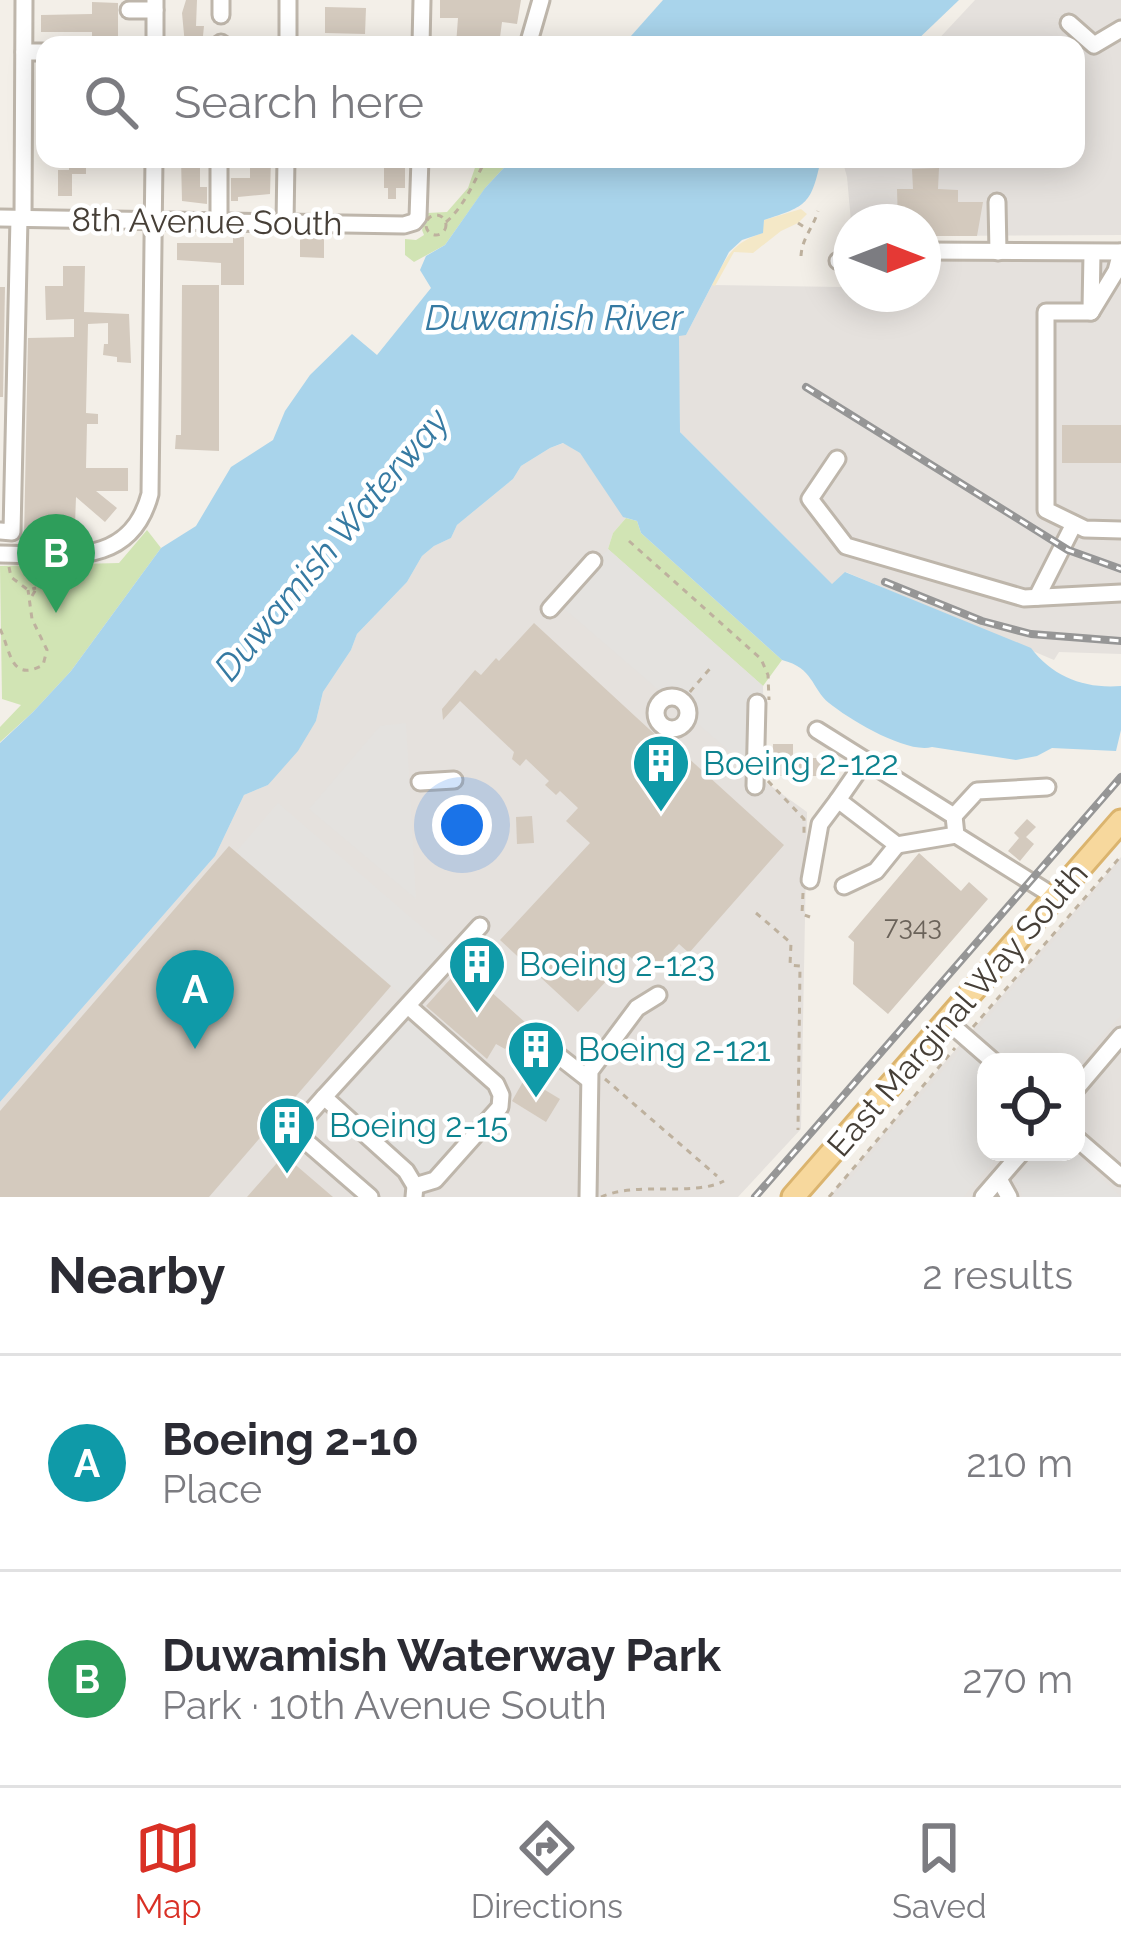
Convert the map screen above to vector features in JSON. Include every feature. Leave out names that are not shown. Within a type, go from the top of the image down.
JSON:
[{"type":"main road","name":"East Marginal Way South","points":[[793,1197],[1121,821]]},
{"type":"street","points":[[0,532],[12,532],[24,0]]},
{"type":"street","points":[[288,0],[288,36]]},
{"type":"street","points":[[421,36],[422,0]]},
{"type":"street","points":[[531,36],[541,0]]},
{"type":"street","points":[[129,10],[155,5],[155,36]]},
{"type":"street","points":[[1069,22],[1084,36]]},
{"type":"street","points":[[1085,37],[1094,45],[1121,29]]},
{"type":"street","points":[[24,52],[36,52]]},
{"type":"street","points":[[4,560],[111,549],[137,524],[151,494],[154,168]]},
{"type":"street","points":[[219,221],[220,168]]},
{"type":"street","points":[[285,223],[286,168]]},
{"type":"street","name":"8th Avenue South","points":[[0,218],[404,225],[414,222],[419,210],[420,168]]},
{"type":"street","points":[[998,202],[998,252]]},
{"type":"street","points":[[941,251],[1121,252],[1116,272],[1091,312]]},
{"type":"street","points":[[1091,312],[1092,253]]},
{"type":"street","points":[[1091,312],[1046,312],[1046,510],[1085,529],[1121,530]]},
{"type":"street","points":[[837,459],[810,499],[846,546],[1024,598],[1121,592]]},
{"type":"street","points":[[1037,598],[1074,524]]},
{"type":"street","points":[[550,609],[593,561]]},
{"type":"street","points":[[755,786],[757,703]]},
{"type":"street","points":[[817,730],[954,816]]},
{"type":"street","points":[[810,880],[820,824],[865,760]]},
{"type":"street","points":[[419,782],[454,780]]},
{"type":"street","points":[[956,835],[954,816],[977,791],[1046,787]]},
{"type":"street","points":[[838,800],[897,845]]},
{"type":"street","points":[[844,886],[876,871],[897,845],[956,835],[1055,897]]},
{"type":"street","points":[[370,1197],[295,1131],[480,926]]},
{"type":"street","points":[[588,1197],[595,1077],[591,1067],[637,1008],[658,995]]},
{"type":"street","points":[[324,1097],[406,1171],[415,1191],[435,1180],[500,1107],[501,1095],[496,1084],[408,1006]]},
{"type":"street","points":[[947,1021],[984,1053]]},
{"type":"street","points":[[1085,1078],[1121,1036]]},
{"type":"street","points":[[551,1050],[595,1077]]},
{"type":"street","points":[[1085,1146],[1121,1178]]},
{"type":"street","points":[[982,1197],[1014,1161]]},
{"type":"street","points":[[998,1179],[1009,1197]]},
{"type":"path","points":[[448,225],[481,168]]},
{"type":"path","points":[[801,256],[802,242],[818,211]]},
{"type":"path","points":[[798,224],[808,230]]},
{"type":"path","points":[[0,629],[17,667],[31,671],[44,665],[47,650],[32,619],[28,590],[10,577],[4,560]]},
{"type":"path","points":[[31,598],[48,567]]},
{"type":"path","points":[[28,590],[36,587]]},
{"type":"path","points":[[682,701],[713,665]]},
{"type":"path","points":[[974,1025],[1121,856]]},
{"type":"path","points":[[756,913],[791,944],[790,965],[800,966],[798,1130]]},
{"type":"path","points":[[830,1197],[953,1050]]},
{"type":"path","points":[[595,1077],[717,1176]]},
{"type":"path","points":[[601,1197],[617,1191],[711,1191],[724,1181]]},
{"type":"shaded area","points":[[975,0],[1121,0],[1121,235],[941,236],[941,204],[849,204],[844,168],[1085,168],[1085,36],[941,36]]},
{"type":"shaded area","points":[[941,258],[1121,258],[1121,654],[1059,652],[1054,660],[846,572],[832,585],[680,432],[678,335],[686,335],[712,285],[833,287],[833,312],[941,312]]},
{"type":"shaded area","points":[[564,443],[580,453],[626,518],[613,533],[608,549],[763,686],[764,781],[807,812],[801,1129],[738,1197],[0,1197],[0,1102],[215,856],[244,795],[268,785],[316,721],[323,692],[357,634],[407,582],[422,556],[451,538],[457,525],[513,479],[521,466]]},
{"type":"shaded area","points":[[608,549],[763,686],[764,781],[561,606]]},
{"type":"shaded area","points":[[406,723],[416,899],[309,809],[380,726]]},
{"type":"shaded area","points":[[278,803],[446,948],[404,997],[236,852]]},
{"type":"shaded area","points":[[1121,857],[1121,1197],[829,1197]]},
{"type":"shaded area","points":[[1121,862],[1121,1015],[1085,1056],[977,1053],[977,1161],[994,1161],[963,1197],[835,1197]]},
{"type":"shaded area","points":[[410,1018],[492,1090],[494,1097],[426,1176],[340,1105],[340,1097]]},
{"type":"shaded area","points":[[1030,1161],[1083,1161],[1121,1197],[1022,1197],[1014,1180]]},
{"type":"green space","points":[[475,168],[504,168],[445,245],[414,262],[405,255],[405,239],[424,235],[427,213],[447,212],[468,188]]},
{"type":"green space","points":[[626,518],[637,521],[641,533],[782,660],[763,686],[608,549],[613,533]]},
{"type":"green space","points":[[147,530],[161,548],[71,671],[0,742],[0,727],[21,705],[2,699],[0,566],[119,563]]},
{"type":"sand","points":[[801,209],[807,214],[798,223],[753,253],[734,252],[712,285],[731,252],[762,233],[764,220]]},
{"type":"water","points":[[663,0],[959,0],[921,36],[631,36]]},
{"type":"water","name":"Duwamish River","points":[[504,168],[819,168],[805,201],[764,220],[763,233],[742,240],[729,252],[686,335],[679,336],[680,432],[832,584],[845,572],[1031,648],[1049,667],[1071,679],[1121,686],[1116,751],[1052,748],[1016,760],[921,748],[864,726],[829,703],[806,673],[782,660],[641,533],[637,521],[623,517],[580,453],[563,443],[521,466],[513,479],[457,525],[451,538],[422,556],[407,582],[357,634],[323,692],[316,721],[298,751],[268,785],[244,795],[215,856],[0,1102],[0,743],[71,671],[161,548],[196,526],[231,467],[273,440],[285,411],[310,375],[352,334],[377,355],[431,288],[420,270],[426,256],[445,245]]},
{"type":"building","points":[[186,0],[197,0],[196,26],[204,26],[203,36],[184,36]]},
{"type":"building","points":[[440,0],[521,0],[517,24],[502,22],[500,36],[457,36],[458,18],[440,18]]},
{"type":"building","points":[[92,2],[118,3],[118,36],[41,32],[41,15],[92,14]]},
{"type":"building","points":[[325,7],[366,8],[365,34],[325,33]]},
{"type":"building","points":[[86,168],[86,174],[72,174],[72,196],[58,196],[58,170]]},
{"type":"building","points":[[181,168],[200,168],[200,187],[207,187],[207,204],[182,201]]},
{"type":"building","points":[[250,168],[271,168],[270,194],[231,201],[231,178],[250,178]]},
{"type":"building","points":[[384,168],[405,168],[405,188],[396,188],[396,199],[388,199],[388,188],[384,188]]},
{"type":"building","points":[[939,168],[938,189],[958,190],[958,202],[983,202],[977,236],[941,236],[941,204],[897,204],[897,189],[913,189],[912,169]]},
{"type":"building","points":[[233,237],[244,237],[244,285],[221,285],[221,263],[177,260],[177,243],[233,243]]},
{"type":"building","points":[[300,237],[324,237],[324,258],[300,257]]},
{"type":"building","points":[[63,266],[85,266],[84,312],[129,314],[131,363],[103,355],[108,323],[88,324],[86,413],[98,414],[98,424],[87,424],[86,468],[128,468],[128,491],[96,491],[117,508],[105,522],[76,497],[75,525],[65,525],[65,540],[24,539],[28,338],[74,337],[74,319],[46,320],[45,286],[63,286]]},
{"type":"building","points":[[182,285],[219,285],[219,451],[175,449],[176,435],[181,435]]},
{"type":"building","points":[[0,287],[5,287],[3,397],[0,397]]},
{"type":"building","points":[[1062,425],[1121,425],[1121,463],[1062,463]]},
{"type":"building","name":"Boeing 2-122","points":[[534,623],[784,845],[689,953],[679,944],[650,975],[629,956],[578,1012],[500,940],[590,843],[566,821],[578,808],[560,791],[556,795],[545,785],[549,781],[526,759],[520,766],[512,759],[514,752],[460,701],[443,720],[442,709],[475,670],[481,675],[496,658],[499,661]]},
{"type":"building","points":[[773,744],[793,744],[793,758],[827,758],[827,776],[772,776]]},
{"type":"building","points":[[532,816],[534,843],[517,844],[516,817]]},
{"type":"building","points":[[1027,819],[1036,827],[1026,837],[1034,844],[1020,861],[1008,851],[1019,838],[1014,833]]},
{"type":"building","points":[[229,846],[391,986],[209,1197],[0,1197],[0,1111]]},
{"type":"building","points":[[919,853],[961,891],[969,882],[988,899],[888,1014],[853,984],[854,942],[848,937]]},
{"type":"building","name":"Boeing 2-123","points":[[462,966],[527,1024],[505,1049],[496,1044],[487,1059],[426,1006]]},
{"type":"building","name":"Boeing 2-121","points":[[525,1078],[560,1099],[546,1122],[512,1101]]},
{"type":"building","name":"Boeing 2-15","points":[[284,1155],[333,1197],[247,1197]]},
{"type":"railway","points":[[806,387],[1068,550],[1121,569]]},
{"type":"railway","points":[[885,582],[982,621],[1031,634],[1121,641]]},
{"type":"railway","points":[[755,1197],[1121,777]]},
{"type":"place","name":"Duwamish Waterway Park","points":[[56,613]]},
{"type":"place","name":"Boeing 2-122","points":[[661,814]]},
{"type":"place","name":"Boeing 2-123","points":[[477,1015]]},
{"type":"place","name":"Boeing 2-10","points":[[195,1049]]},
{"type":"place","name":"Boeing 2-121","points":[[536,1100]]},
{"type":"place","name":"Boeing 2-15","points":[[287,1176]]},
{"type":"water label","name":"Duwamish Waterway","points":[[331,544]]}]
